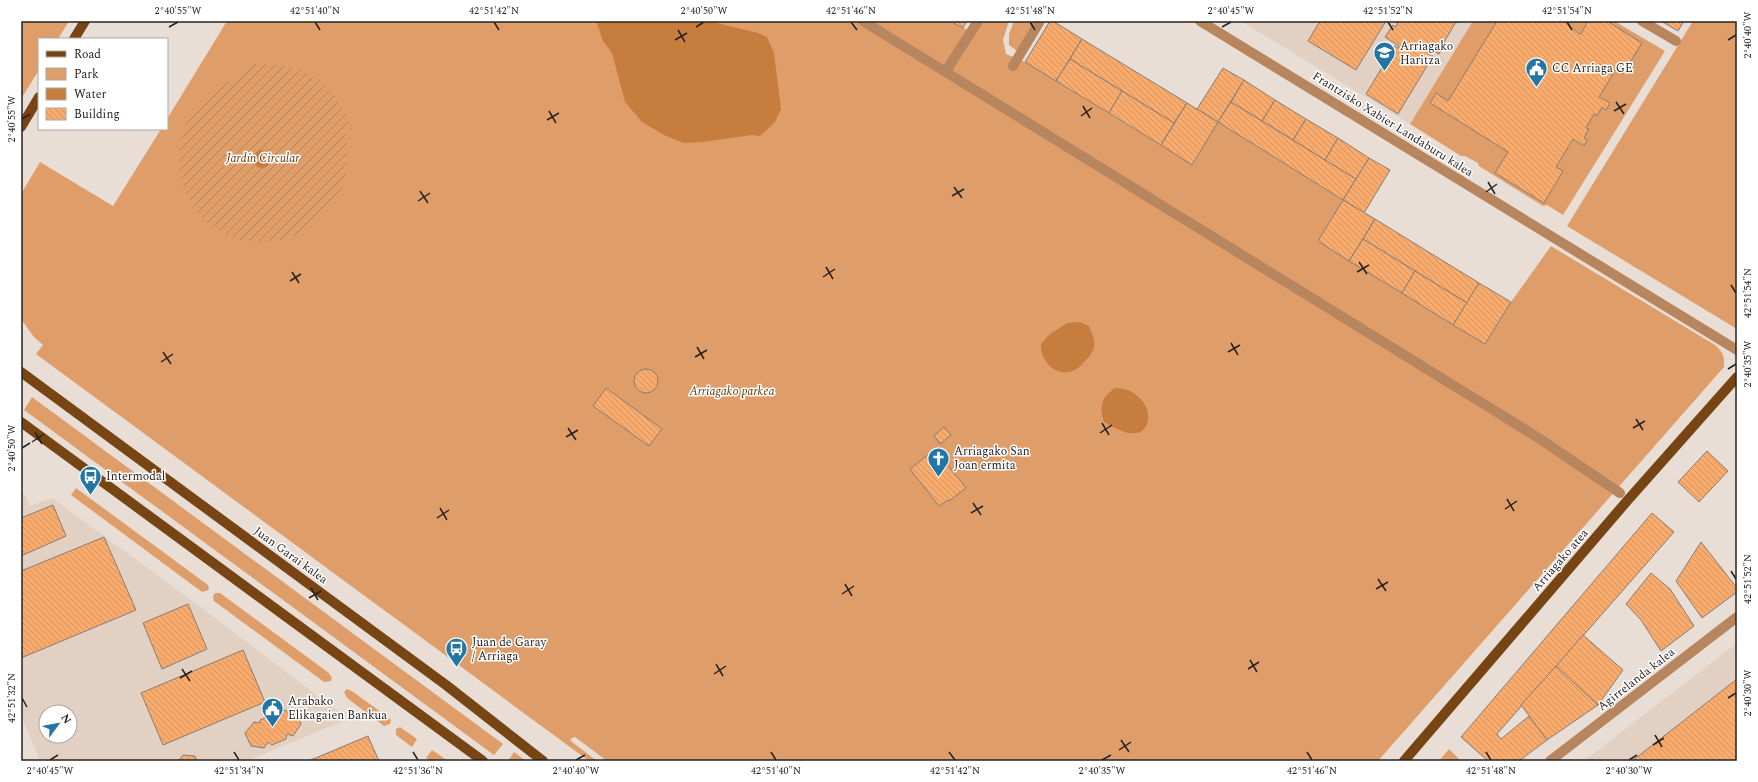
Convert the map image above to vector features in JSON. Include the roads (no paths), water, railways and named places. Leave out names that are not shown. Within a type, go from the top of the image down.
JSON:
[{"type":"main road","points":[[75,38],[85,21]]},
{"type":"main road","points":[[21,127],[38,99]]},
{"type":"main road","name":"Juan Garai kalea","points":[[21,372],[446,685],[543,761]]},
{"type":"main road","name":"Arriagako atea","points":[[1404,761],[1628,500],[1737,377]]},
{"type":"main road","points":[[21,422],[483,761]]},
{"type":"street","points":[[863,21],[946,71],[985,98],[1503,416],[1620,493]]},
{"type":"street","points":[[946,71],[978,21]]},
{"type":"street","points":[[1013,66],[1040,21]]},
{"type":"street","name":"Frantzisko Xabier Landaburu kalea","points":[[1200,21],[1737,350]]},
{"type":"street","points":[[1642,21],[1676,41]]},
{"type":"street","name":"Agirrelanda kalea","points":[[1550,761],[1737,617]]},
{"type":"water","points":[[596,21],[709,21],[758,33],[767,37],[774,53],[781,109],[775,122],[760,136],[752,135],[703,142],[684,143],[664,135],[642,122],[625,102],[612,53],[603,41]]},
{"type":"water","points":[[262,150],[268,153],[271,159],[268,165],[262,168],[256,165],[253,159],[256,153]]},
{"type":"water","points":[[1080,322],[1089,326],[1094,342],[1093,351],[1079,367],[1074,370],[1062,372],[1056,370],[1047,362],[1042,353],[1041,344],[1050,334],[1067,323]]},
{"type":"water","points":[[1115,388],[1130,391],[1145,405],[1148,419],[1146,426],[1142,431],[1138,433],[1128,433],[1104,422],[1102,403],[1107,395]]},
{"type":"place","name":"Arriagako Haritza","points":[[1384,72]]},
{"type":"place","name":"CC Arriaga GE","points":[[1537,88]]},
{"type":"place","name":"Arriagako San Joan ermita","points":[[938,478]]},
{"type":"place","name":"Intermodal","points":[[90,496]]},
{"type":"place","name":"Juan de Garay / Arriaga","points":[[456,668]]},
{"type":"place","name":"Arabako Elikagaien Bankua","points":[[273,728]]},
{"type":"park label","name":"Jardín Circular","points":[[263,158]]},
{"type":"park label","name":"Arriagako parkea","points":[[732,391]]}]
